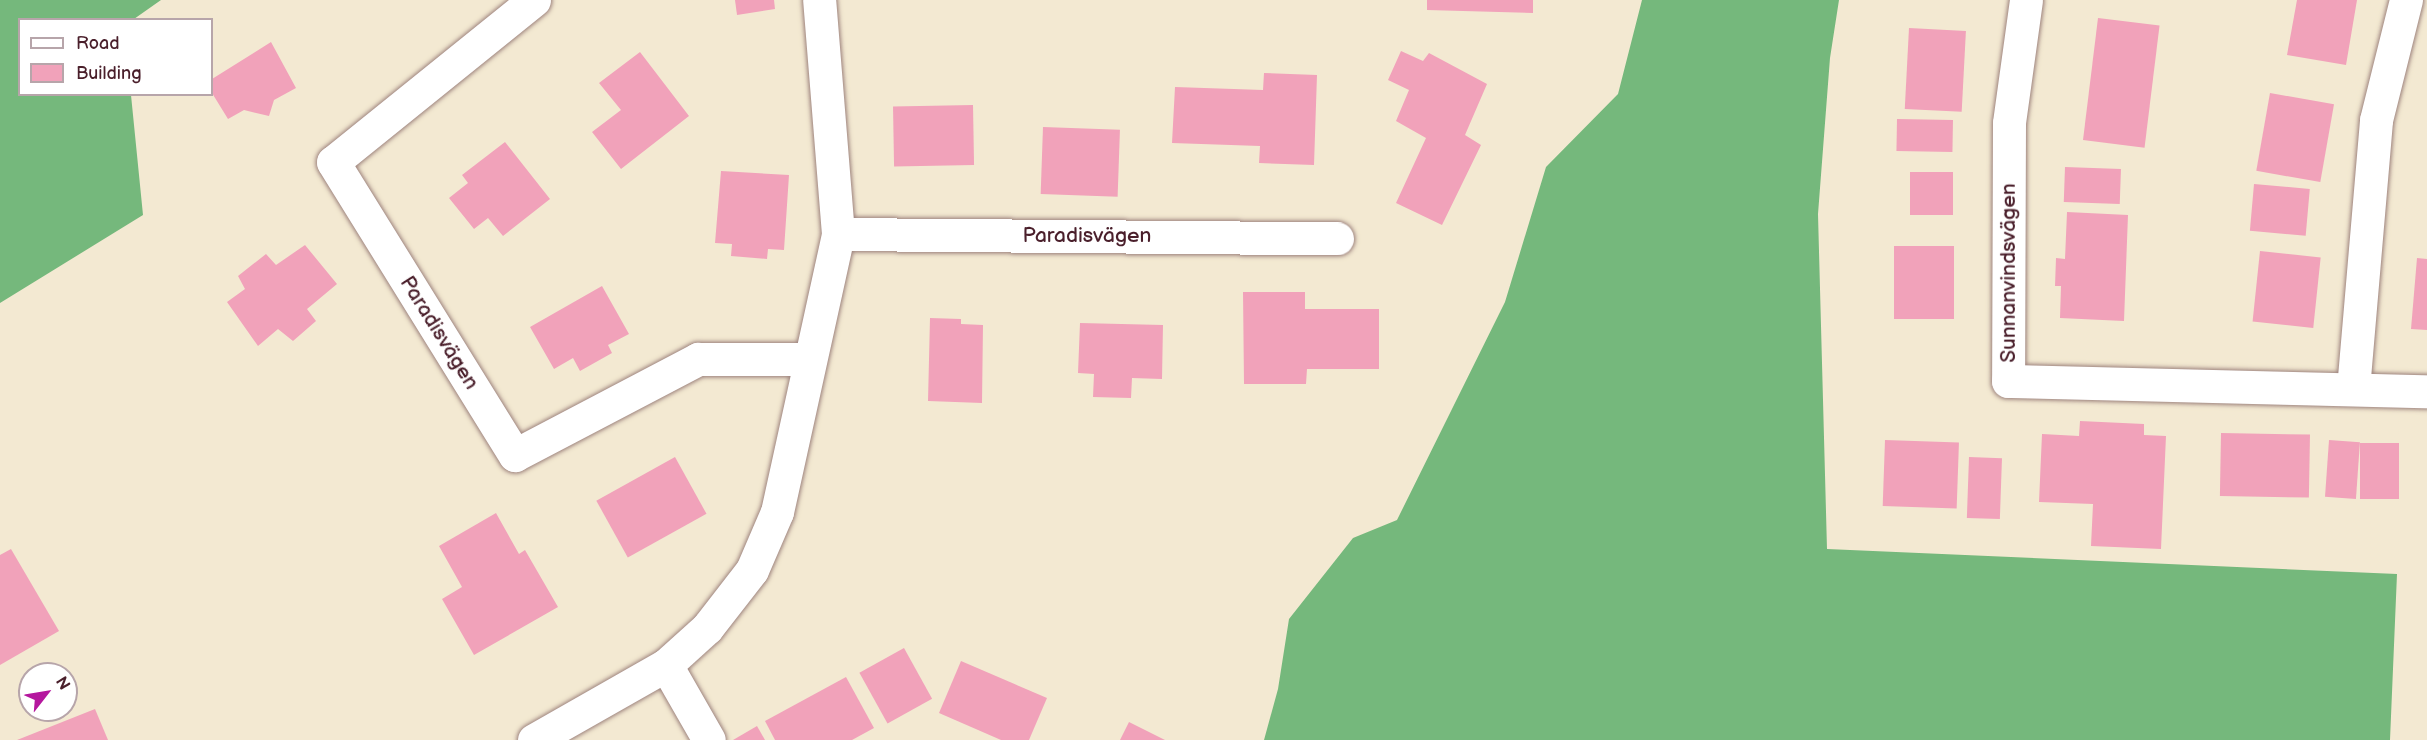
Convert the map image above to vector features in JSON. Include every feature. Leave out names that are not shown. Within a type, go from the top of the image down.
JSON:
[{"type":"street","name":"Paradisvägen","points":[[534,0],[333,162],[515,455],[698,359],[808,359]]},
{"type":"street","points":[[534,740],[666,665],[707,628],[752,570],[777,512],[808,359],[838,234],[819,0]]},
{"type":"street","name":"Sunnanvindsvägen","points":[[2026,0],[2010,123],[2008,381],[2427,391]]},
{"type":"street","points":[[2354,389],[2376,120],[2406,0]]},
{"type":"street","name":"Paradisvägen","points":[[838,234],[1337,238]]},
{"type":"street","points":[[666,665],[708,740]]},
{"type":"green space","points":[[0,0],[161,0],[135,18],[18,18],[18,96],[131,96],[143,215],[0,303]]},
{"type":"green space","points":[[1642,0],[1839,0],[1830,58],[1818,214],[1827,549],[2397,574],[2390,740],[1264,740],[1278,689],[1289,619],[1353,538],[1397,520],[1505,302],[1546,167],[1618,94]]},
{"type":"building","points":[[735,0],[774,0],[775,9],[737,15]]},
{"type":"building","points":[[1427,0],[1533,0],[1533,13],[1427,10]]},
{"type":"building","points":[[2297,0],[2357,0],[2346,65],[2287,55]]},
{"type":"building","points":[[2098,18],[2160,26],[2145,148],[2083,140]]},
{"type":"building","points":[[1909,28],[1966,31],[1962,112],[1905,109]]},
{"type":"building","points":[[271,42],[296,88],[274,100],[269,116],[244,110],[228,119],[213,95],[213,78]]},
{"type":"building","points":[[1401,51],[1423,61],[1429,53],[1487,84],[1465,135],[1481,145],[1442,225],[1396,203],[1426,138],[1396,121],[1409,90],[1388,80]]},
{"type":"building","points":[[640,52],[689,116],[621,169],[592,132],[621,110],[599,83]]},
{"type":"building","points":[[1264,73],[1317,75],[1314,165],[1259,163],[1260,146],[1172,143],[1175,87],[1263,90]]},
{"type":"building","points":[[2270,93],[2334,104],[2320,182],[2256,171]]},
{"type":"building","points":[[973,105],[974,165],[894,166],[893,106]]},
{"type":"building","points":[[1897,119],[1953,120],[1952,152],[1896,151]]},
{"type":"building","points":[[1043,127],[1120,130],[1118,197],[1041,194]]},
{"type":"building","points":[[505,142],[550,199],[503,236],[488,218],[474,229],[449,198],[468,183],[462,175]]},
{"type":"building","points":[[2065,167],[2121,169],[2120,204],[2064,202]]},
{"type":"building","points":[[721,171],[789,175],[784,250],[768,249],[767,259],[731,256],[732,244],[715,243]]},
{"type":"building","points":[[1910,172],[1953,172],[1953,215],[1910,215]]},
{"type":"building","points":[[2254,184],[2310,189],[2306,236],[2250,231]]},
{"type":"building","points":[[2067,212],[2128,215],[2124,321],[2060,318],[2061,286],[2055,286],[2056,258],[2065,259]]},
{"type":"building","points":[[305,245],[337,284],[307,309],[316,321],[293,341],[278,329],[258,346],[227,302],[245,289],[238,276],[266,254],[276,265]]},
{"type":"building","points":[[1894,246],[1954,246],[1954,319],[1894,319]]},
{"type":"building","points":[[2260,251],[2321,257],[2313,328],[2253,322]]},
{"type":"building","points":[[2417,258],[2427,259],[2427,330],[2411,329]]},
{"type":"building","points":[[602,286],[629,334],[608,345],[612,353],[580,371],[573,358],[554,369],[530,327]]},
{"type":"building","points":[[1243,292],[1305,292],[1305,309],[1379,309],[1379,369],[1307,369],[1306,384],[1244,384]]},
{"type":"building","points":[[930,318],[961,319],[961,324],[983,325],[982,403],[928,401]]},
{"type":"building","points":[[1080,323],[1163,325],[1162,379],[1132,378],[1131,398],[1093,397],[1094,374],[1078,373]]},
{"type":"building","points":[[2080,421],[2144,424],[2144,435],[2166,436],[2161,549],[2091,546],[2093,504],[2039,502],[2042,434],[2079,436]]},
{"type":"building","points":[[2221,433],[2310,435],[2309,498],[2220,496]]},
{"type":"building","points":[[1885,440],[1959,443],[1957,509],[1883,506]]},
{"type":"building","points":[[2329,440],[2360,442],[2356,499],[2325,497]]},
{"type":"building","points":[[2360,443],[2399,443],[2399,499],[2360,499]]},
{"type":"building","points":[[675,457],[707,514],[628,557],[596,501]]},
{"type":"building","points":[[1969,457],[2002,458],[2000,519],[1967,518]]},
{"type":"building","points":[[496,513],[519,554],[525,550],[558,607],[474,655],[442,599],[462,587],[439,546]]},
{"type":"building","points":[[11,549],[59,631],[0,665],[0,555]]},
{"type":"building","points":[[904,648],[932,699],[888,723],[859,673]]},
{"type":"building","points":[[961,661],[1047,698],[1029,740],[1001,740],[939,713]]},
{"type":"building","points":[[846,677],[874,728],[852,740],[775,740],[765,721]]},
{"type":"building","points":[[95,709],[108,740],[17,740],[62,722],[78,722],[78,716]]},
{"type":"building","points":[[1129,722],[1165,740],[1120,740]]},
{"type":"building","points":[[757,726],[765,740],[733,740]]}]
